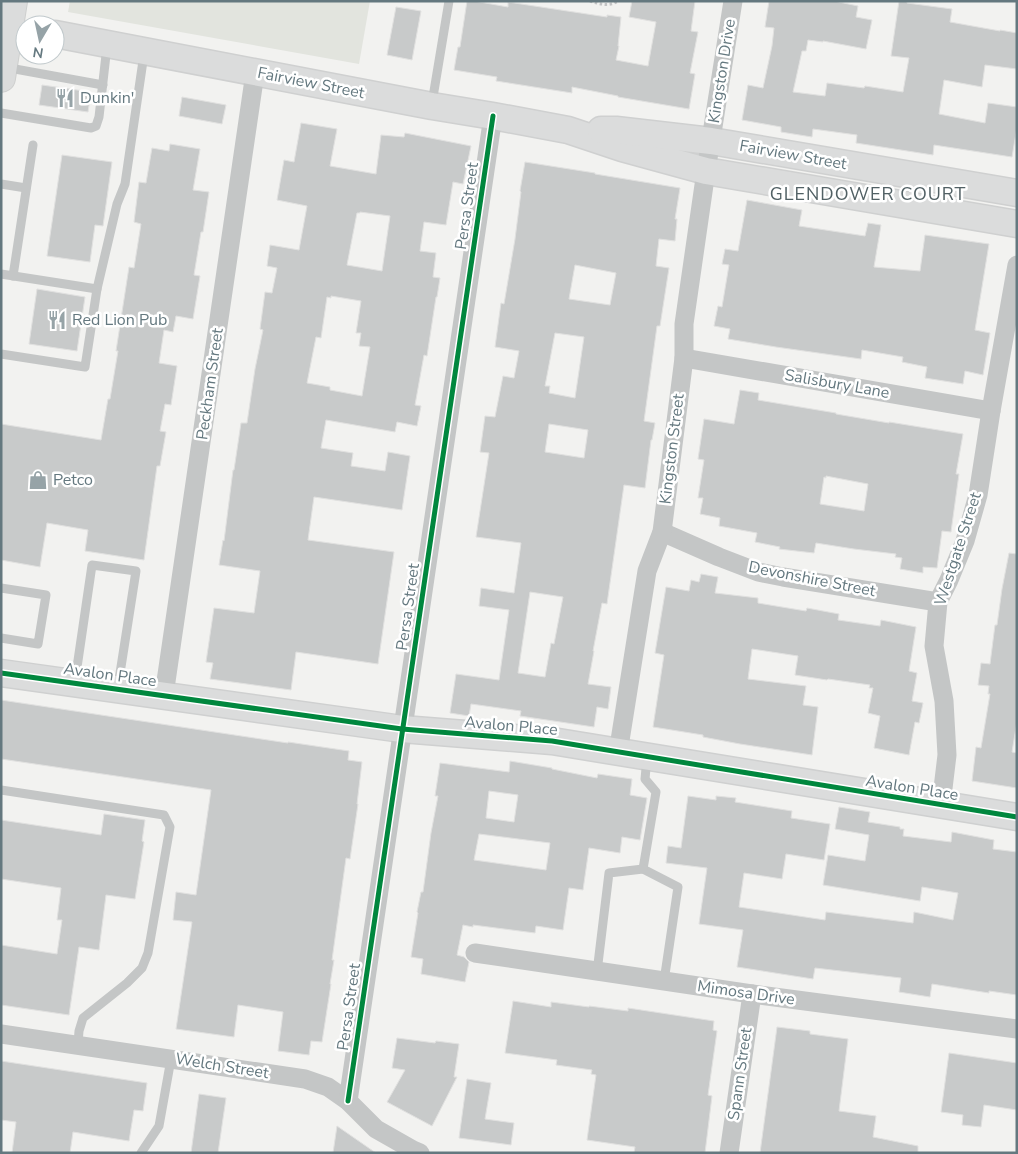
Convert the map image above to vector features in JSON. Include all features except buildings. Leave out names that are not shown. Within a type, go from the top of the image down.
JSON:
[{"type":"main road","points":[[2,72],[12,20]]},
{"type":"street","name":"Kingston Drive","points":[[711,141],[733,1]]},
{"type":"street","name":"Fairview Street","points":[[65,36],[255,73],[568,130],[622,148],[706,171],[1017,224]]},
{"type":"street","name":"Peckham Street","points":[[164,695],[255,73]]},
{"type":"street","name":"Persa Street","points":[[348,1102],[493,116]]},
{"type":"street","name":"Fairview Street","points":[[568,130],[616,130],[711,141],[1017,193]]},
{"type":"street","name":"Kingston Street","points":[[618,753],[647,571],[662,532],[684,358],[684,324],[711,141]]},
{"type":"street","name":"Westgate Street","points":[[941,805],[947,755],[944,701],[934,646],[938,602],[965,541],[978,495],[990,411],[1017,265]]},
{"type":"street","name":"Salisbury Lane","points":[[684,358],[990,411]]},
{"type":"street","name":"Devonshire Street","points":[[662,532],[718,557],[758,572],[938,602]]},
{"type":"street","name":"Avalon Place","points":[[1,673],[402,729],[552,741],[1017,817]]},
{"type":"street","name":"Mimosa Drive","points":[[475,953],[752,994],[1017,1029]]},
{"type":"street","name":"Spann Street","points":[[729,1153],[752,994]]},
{"type":"street","name":"Welch Street","points":[[1,1034],[305,1079],[328,1087],[348,1102],[376,1129],[420,1153]]},
{"type":"lane","points":[[432,106],[449,1]]},
{"type":"lane","points":[[1,113],[91,128],[96,126],[99,117],[107,44]]},
{"type":"lane","points":[[1,354],[86,367],[97,289],[117,204],[125,184],[144,52]]},
{"type":"lane","points":[[2,72],[103,85]]},
{"type":"lane","points":[[13,276],[32,145]]},
{"type":"lane","points":[[1,184],[26,188]]},
{"type":"lane","points":[[1,274],[97,289]]},
{"type":"lane","points":[[75,683],[92,565],[136,571],[118,689]]},
{"type":"lane","points":[[1,588],[46,595],[38,644],[1,638]]},
{"type":"lane","points":[[643,868],[656,792],[645,779],[647,758]]},
{"type":"lane","points":[[1,790],[164,815],[170,827],[148,953],[142,968],[127,983],[83,1018],[78,1044]]},
{"type":"lane","points":[[598,972],[609,873],[643,868],[678,887],[664,981]]},
{"type":"lane","points":[[141,1153],[159,1126],[172,1058]]},
{"type":"path","points":[[590,1],[605,5],[618,1]]},
{"type":"shaded area","points":[[70,1],[370,1],[359,64],[68,12]]},
{"type":"cycle path","points":[[348,1101],[493,116]]},
{"type":"cycle path","points":[[1,673],[402,729],[552,741],[1017,817]]},
{"type":"place","name":"Dunkin'","points":[[65,98]]},
{"type":"place","name":"Red Lion Pub","points":[[57,320]]},
{"type":"place","name":"Petco","points":[[38,480]]},
{"type":"district","name":"GLENDOWER COURT","points":[[868,194]]}]
